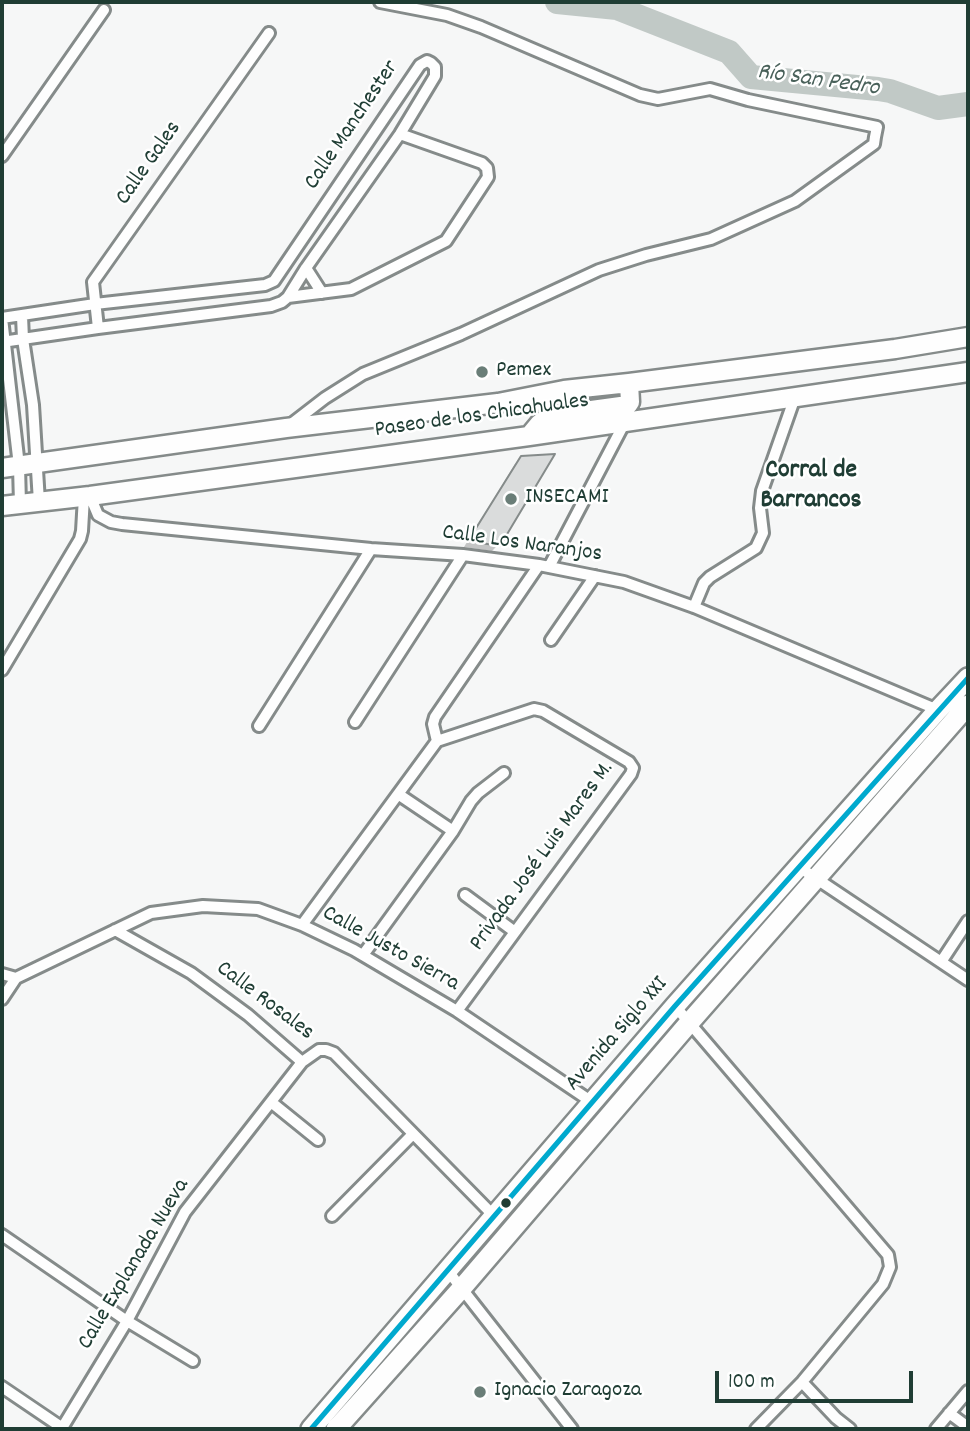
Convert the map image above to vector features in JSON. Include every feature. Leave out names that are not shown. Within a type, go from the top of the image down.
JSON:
[{"type":"highway","points":[[939,709],[950,684],[968,662]]},
{"type":"highway","name":"Avenida Siglo XXI","points":[[311,1429],[675,1006],[968,678]]},
{"type":"highway","name":"Avenida Siglo XXI","points":[[336,1429],[461,1289],[689,1023],[968,705]]},
{"type":"highway","points":[[909,772],[968,720]]},
{"type":"main road","name":"Paseo de los Chicahuales","points":[[19,466],[968,337]]},
{"type":"main road","name":"Paseo de los Chicahuales","points":[[2,506],[529,436],[968,372]]},
{"type":"main road","points":[[529,436],[539,424],[555,415],[628,405],[629,383]]},
{"type":"street","points":[[286,428],[325,398],[363,374],[460,334],[599,270],[711,239],[795,201],[874,144],[877,127],[748,100],[709,89],[659,99],[640,95],[481,27],[447,15],[380,2]]},
{"type":"street","points":[[2,156],[104,10]]},
{"type":"street","name":"Calle Gales","points":[[97,328],[93,282],[269,33]]},
{"type":"street","name":"Calle Manchester","points":[[274,281],[420,65],[431,62],[435,67],[435,76],[400,134],[288,297]]},
{"type":"street","points":[[3,342],[271,306],[288,297],[351,289],[446,241],[488,177],[487,168],[482,163],[400,134]]},
{"type":"street","points":[[306,268],[322,293]]},
{"type":"street","points":[[20,504],[19,466],[2,318],[95,304],[265,285],[274,281],[288,297]]},
{"type":"street","points":[[22,316],[33,405],[19,466],[39,502]]},
{"type":"street","points":[[694,607],[710,577],[756,548],[763,533],[760,508],[762,491],[795,397]]},
{"type":"street","points":[[302,925],[437,741],[433,724],[435,717],[544,566],[625,422]]},
{"type":"street","points":[[2,670],[80,540],[87,496]]},
{"type":"street","name":"Calle Los Naranjos","points":[[87,496],[98,515],[122,524],[371,549],[463,555],[544,566],[624,582],[694,607],[939,709]]},
{"type":"street","points":[[259,726],[371,549]]},
{"type":"street","points":[[355,722],[463,555]]},
{"type":"street","points":[[551,640],[595,576]]},
{"type":"street","name":"Privada José Luis Mares M.","points":[[437,741],[534,709],[543,711],[629,762],[633,768],[457,1011]]},
{"type":"street","points":[[363,955],[453,831],[471,801],[504,773]]},
{"type":"street","points":[[398,794],[453,831]]},
{"type":"street","points":[[799,867],[968,980]]},
{"type":"street","points":[[465,895],[516,932]]},
{"type":"street","name":"Calle Justo Sierra","points":[[16,978],[151,913],[204,906],[258,909],[302,925],[363,955],[457,1011],[592,1102]]},
{"type":"street","points":[[941,962],[968,921]]},
{"type":"street","name":"Calle Rosales","points":[[115,930],[191,973],[248,1015],[302,1062],[319,1050],[334,1053],[495,1217]]},
{"type":"street","points":[[2,974],[16,978],[2,999]]},
{"type":"street","points":[[675,1006],[888,1255],[890,1267],[883,1284],[802,1382],[756,1429]]},
{"type":"street","name":"Calle Explanada Nueva","points":[[63,1428],[127,1321],[185,1212],[302,1062]]},
{"type":"street","points":[[271,1102],[318,1140]]},
{"type":"street","points":[[332,1216],[413,1134]]},
{"type":"street","points":[[2,1235],[127,1321],[193,1361]]},
{"type":"street","points":[[448,1271],[572,1429]]},
{"type":"street","points":[[802,1382],[850,1429]]},
{"type":"street","points":[[2,1387],[63,1428]]},
{"type":"street","points":[[936,1429],[968,1391]]},
{"type":"street","points":[[950,1413],[968,1427]]},
{"type":"building","name":"INSECAMI","points":[[555,454],[500,546],[468,541],[521,456]]},
{"type":"waterway","name":"Río San Pedro","points":[[557,2],[617,8],[729,52],[751,77],[878,89],[938,108],[968,104]]},
{"type":"transit line","points":[[311,1429],[675,1006],[968,678]]},
{"type":"place","name":"Pemex","points":[[482,372]]},
{"type":"place","name":"INSECAMI","points":[[511,499]]},
{"type":"place","name":"Ignacio Zaragoza","points":[[480,1392]]},
{"type":"district","name":"Corral de Barrancos","points":[[811,487]]}]
